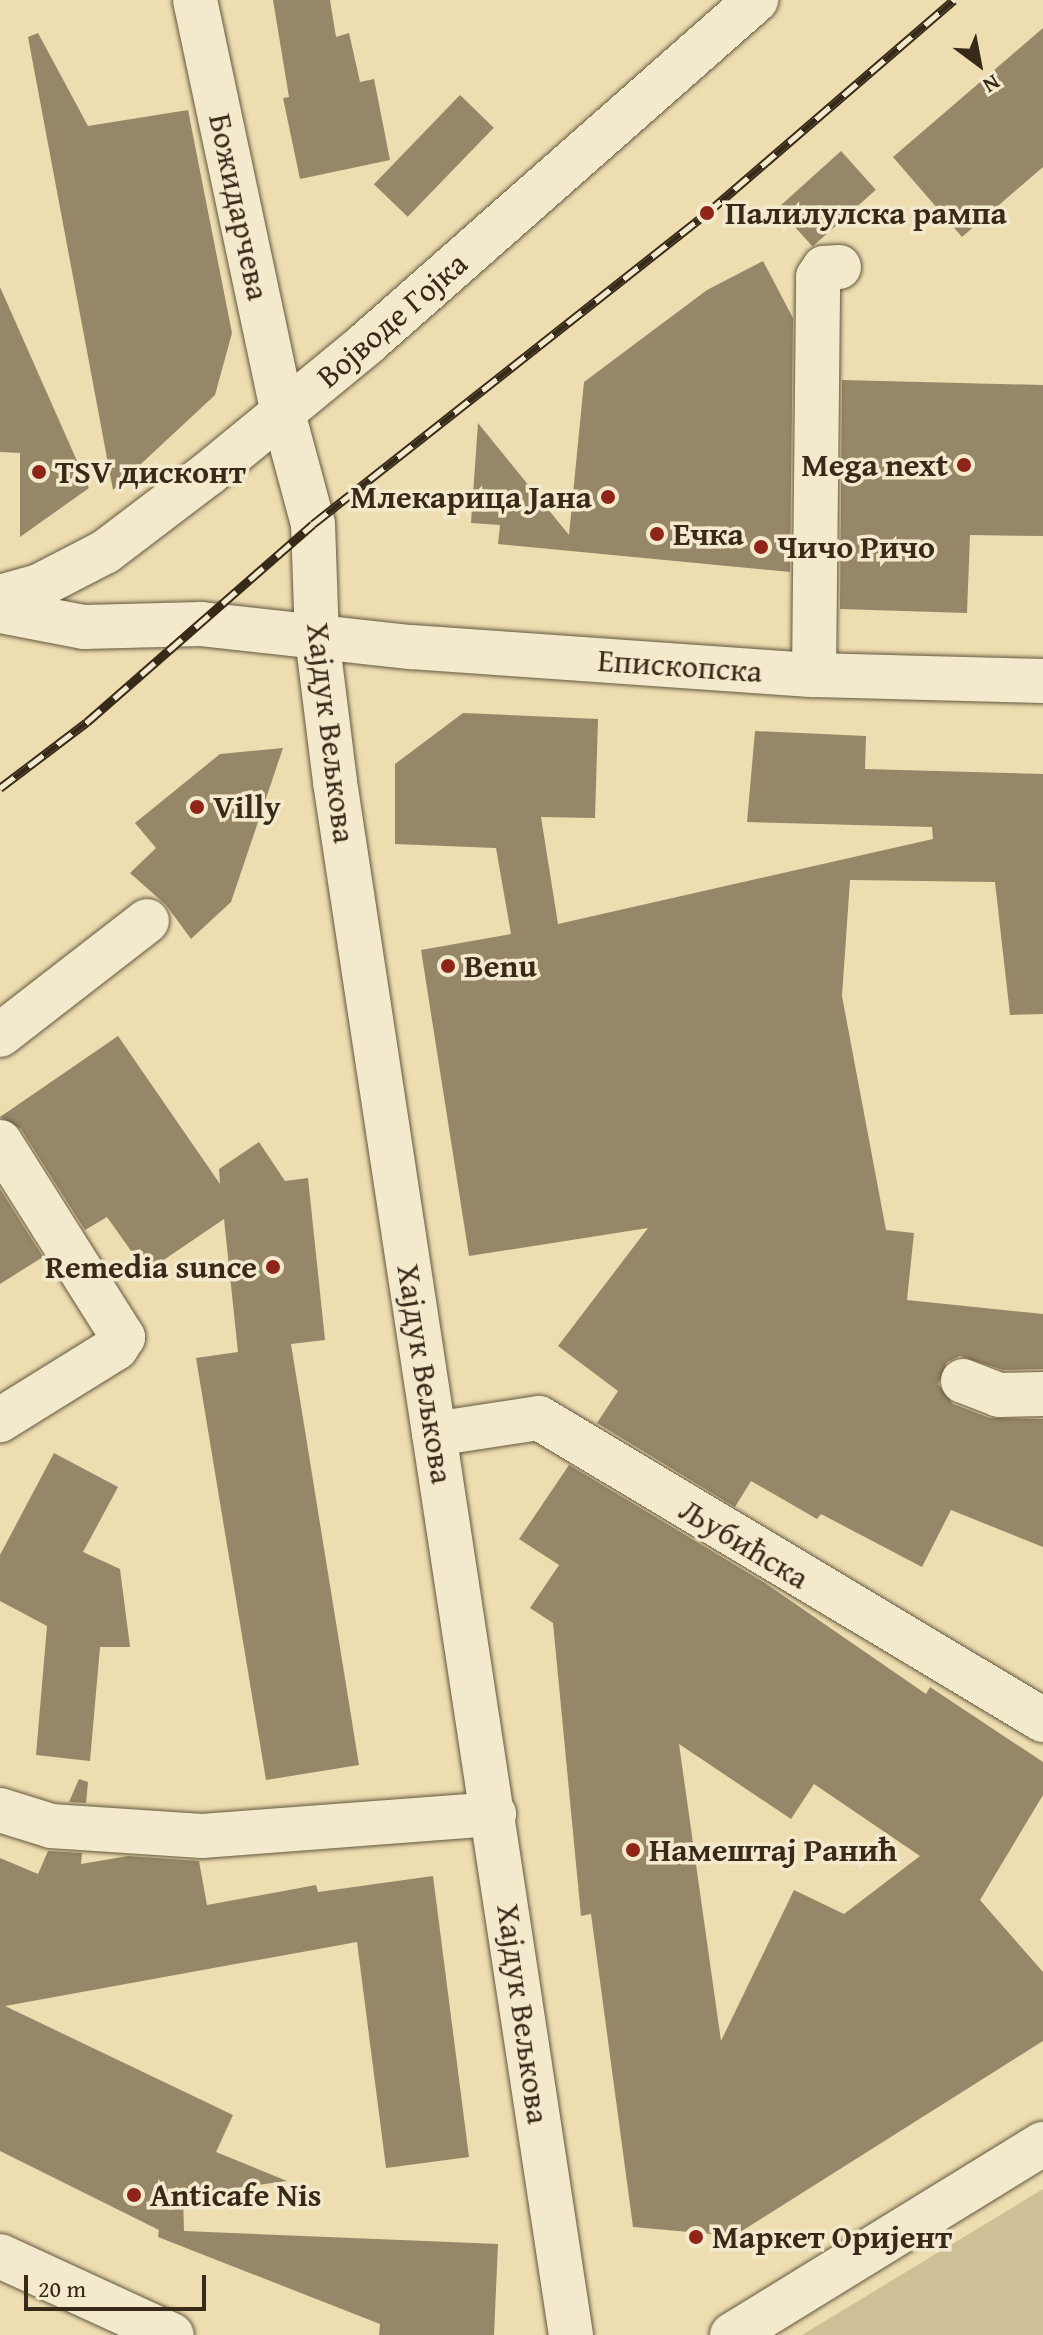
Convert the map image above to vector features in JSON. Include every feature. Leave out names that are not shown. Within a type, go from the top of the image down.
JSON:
[{"type":"street","name":"Божидарчева","points":[[195,0],[283,413]]},
{"type":"street","name":"Војводе Гојка","points":[[0,597],[39,586],[105,552],[283,413],[756,0]]},
{"type":"street","points":[[814,675],[818,277],[824,268],[839,267]]},
{"type":"street","name":"Хајдук Вељкова","points":[[283,413],[313,524],[317,637],[571,2335]]},
{"type":"street","name":"Епископска","points":[[0,611],[84,627],[201,624],[317,637],[814,675],[1043,681]]},
{"type":"street","points":[[0,1035],[147,921]]},
{"type":"street","points":[[0,1142],[123,1337],[116,1348],[0,1420]]},
{"type":"street","points":[[963,1381],[999,1395],[1043,1394]]},
{"type":"street","name":"Љубићска","points":[[434,1434],[539,1418],[1043,1720]]},
{"type":"street","points":[[0,1810],[51,1826],[202,1836],[494,1814]]},
{"type":"street","points":[[732,2335],[1043,2144]]},
{"type":"street","points":[[0,2256],[172,2335]]},
{"type":"shaded area","points":[[1043,2189],[1043,2335],[802,2335]]},
{"type":"building","points":[[273,0],[330,0],[336,37],[349,33],[360,82],[374,79],[390,160],[300,179],[283,98],[289,97]]},
{"type":"building","points":[[1043,28],[1043,167],[962,237],[893,157]]},
{"type":"building","points":[[38,33],[88,126],[188,110],[232,333],[215,395],[113,490],[28,37]]},
{"type":"building","points":[[460,95],[494,128],[408,217],[374,184]]},
{"type":"building","points":[[841,151],[876,190],[813,247],[778,208]]},
{"type":"building","points":[[763,261],[793,318],[790,572],[498,544],[500,525],[471,523],[478,423],[569,535],[584,382],[707,290]]},
{"type":"building","points":[[0,287],[89,488],[20,537],[20,453],[0,452]]},
{"type":"building","points":[[842,380],[1043,385],[1043,536],[970,535],[967,613],[840,609]]},
{"type":"building","points":[[463,713],[598,719],[595,818],[541,817],[558,924],[933,839],[932,827],[747,822],[755,731],[866,736],[865,769],[1043,774],[1043,1014],[1010,1015],[995,882],[850,880],[842,996],[886,1230],[914,1233],[907,1300],[1043,1314],[1043,1369],[1003,1370],[960,1356],[947,1362],[938,1384],[953,1404],[990,1418],[1043,1419],[1043,1547],[951,1510],[922,1567],[821,1514],[817,1519],[751,1481],[735,1507],[597,1423],[618,1391],[558,1346],[648,1228],[469,1256],[421,950],[511,934],[496,848],[395,844],[395,764]]},
{"type":"building","points":[[283,748],[231,902],[191,939],[166,905],[130,873],[156,848],[135,823],[220,754]]},
{"type":"building","points":[[118,1036],[220,1184],[219,1169],[259,1142],[285,1181],[308,1178],[325,1340],[291,1344],[359,1765],[266,1780],[196,1358],[238,1352],[224,1219],[146,1272],[107,1217],[85,1230],[21,1129],[0,1117]]},
{"type":"building","points":[[0,1189],[43,1257],[0,1284]]},
{"type":"building","points":[[54,1453],[118,1487],[83,1552],[120,1569],[130,1647],[100,1647],[90,1761],[36,1755],[47,1626],[0,1601],[0,1555]]},
{"type":"building","points":[[569,1465],[765,1583],[926,1694],[930,1687],[1043,1762],[1043,1795],[980,1900],[1043,1972],[1043,2041],[734,2236],[633,2227],[591,1914],[581,1916],[553,1623],[530,1608],[559,1565],[519,1539]],"holes":[[[679,1744],[791,1819],[814,1784],[920,1856],[844,1914],[794,1890],[721,2041]]]},
{"type":"building","points":[[79,1779],[88,1782],[86,1803],[69,1802]]},
{"type":"building","points":[[48,1851],[82,1853],[81,1864],[128,1856],[199,1861],[207,1905],[316,1885],[318,1892],[433,1876],[469,2157],[386,2168],[357,1942],[5,2006],[233,2115],[216,2152],[287,2181],[183,2195],[184,2231],[498,2244],[494,2335],[379,2335],[380,2324],[158,2237],[159,2230],[0,2151],[0,1858],[38,1874]]},
{"type":"railway","points":[[0,788],[87,722],[313,524],[707,213],[954,0]]},
{"type":"place","name":"Палилулска рампа","points":[[707,213]]},
{"type":"place","name":"Mega next","points":[[964,465]]},
{"type":"place","name":"TSV дисконт","points":[[39,472]]},
{"type":"place","name":"Млекарица Јана","points":[[608,497]]},
{"type":"place","name":"Ечка","points":[[657,534]]},
{"type":"place","name":"Чичо Ричо","points":[[761,547]]},
{"type":"place","name":"Villy","points":[[197,807]]},
{"type":"place","name":"Benu","points":[[448,966]]},
{"type":"place","name":"Remedia sunce","points":[[273,1267]]},
{"type":"place","name":"Намештај Ранић","points":[[633,1850]]},
{"type":"place","name":"Anticafe Nis","points":[[134,2195]]},
{"type":"place","name":"Маркет Оријент","points":[[696,2237]]}]
